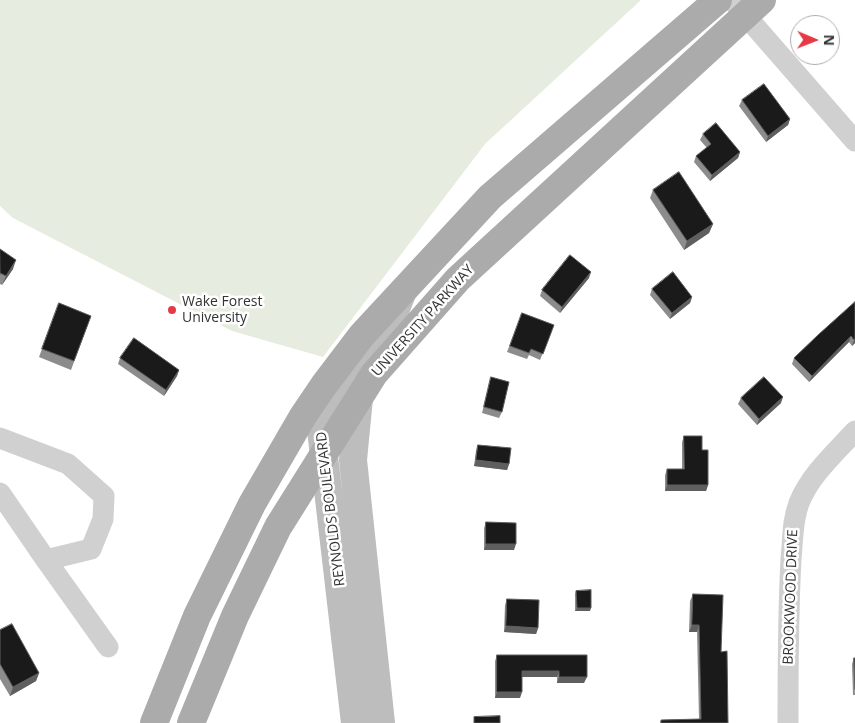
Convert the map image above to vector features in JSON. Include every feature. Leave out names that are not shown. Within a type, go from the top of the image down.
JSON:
[{"type":"main road","points":[[154,723],[197,616],[252,504],[303,416],[362,335],[490,197],[718,0]]},
{"type":"main road","name":"UNIVERSITY PARKWAY","points":[[191,723],[236,616],[278,527],[374,374],[458,279],[746,5]]},
{"type":"main road","name":"REYNOLDS BOULEVARD","points":[[355,723],[321,430],[325,414],[363,359],[389,326],[403,289]]},
{"type":"main road","name":"REYNOLDS BOULEVARD","points":[[358,398],[353,460],[381,723]]},
{"type":"street","points":[[746,5],[855,142]]},
{"type":"street","name":"BROOKWOOD DRIVE","points":[[788,723],[790,576],[794,518],[799,502],[808,487],[823,466],[855,431]]},
{"type":"street","points":[[0,438],[68,464],[104,496],[103,519],[91,549],[46,560]]},
{"type":"street","points":[[0,493],[108,647]]},
{"type":"shaded area","name":"Wake Forest University","points":[[0,0],[641,0],[485,144],[323,357],[232,331],[13,218],[0,206]]},
{"type":"building","points":[[764,84],[790,119],[768,136],[742,100]]},
{"type":"building","points":[[716,123],[740,152],[712,175],[696,156],[711,144],[703,134]]},
{"type":"building","points":[[679,172],[713,224],[687,241],[653,190]]},
{"type":"building","points":[[0,249],[16,260],[6,276],[0,273]]},
{"type":"building","points":[[570,255],[591,272],[562,307],[542,290]]},
{"type":"building","points":[[673,272],[692,297],[672,313],[652,289]]},
{"type":"building","points":[[855,302],[855,339],[851,336],[812,376],[794,358]]},
{"type":"building","points":[[59,303],[91,316],[74,361],[42,349]]},
{"type":"building","points":[[522,313],[554,325],[543,354],[531,349],[529,353],[510,346]]},
{"type":"building","points":[[134,338],[179,370],[166,390],[120,358]]},
{"type":"building","points":[[491,377],[509,382],[502,412],[484,407]]},
{"type":"building","points":[[764,377],[783,397],[759,419],[741,398]]},
{"type":"building","points":[[684,436],[702,436],[702,450],[708,450],[708,485],[667,485],[667,469],[684,469]]},
{"type":"building","points":[[478,445],[511,448],[509,464],[476,460]]},
{"type":"building","points":[[486,522],[516,523],[516,544],[486,544]]},
{"type":"building","points":[[591,590],[591,608],[577,608],[576,591]]},
{"type":"building","points":[[693,594],[723,595],[721,652],[727,651],[728,723],[661,723],[661,720],[701,719],[699,625],[692,625]]},
{"type":"building","points":[[507,599],[539,600],[538,628],[506,626]]},
{"type":"building","points":[[12,624],[39,673],[13,687],[0,664],[0,630]]},
{"type":"building","points":[[497,655],[587,655],[587,677],[559,677],[559,671],[522,671],[522,692],[497,692]]},
{"type":"building","points":[[500,716],[500,723],[474,723],[474,717]]},
{"type":"place","name":"Wake Forest University","points":[[172,310]]}]
